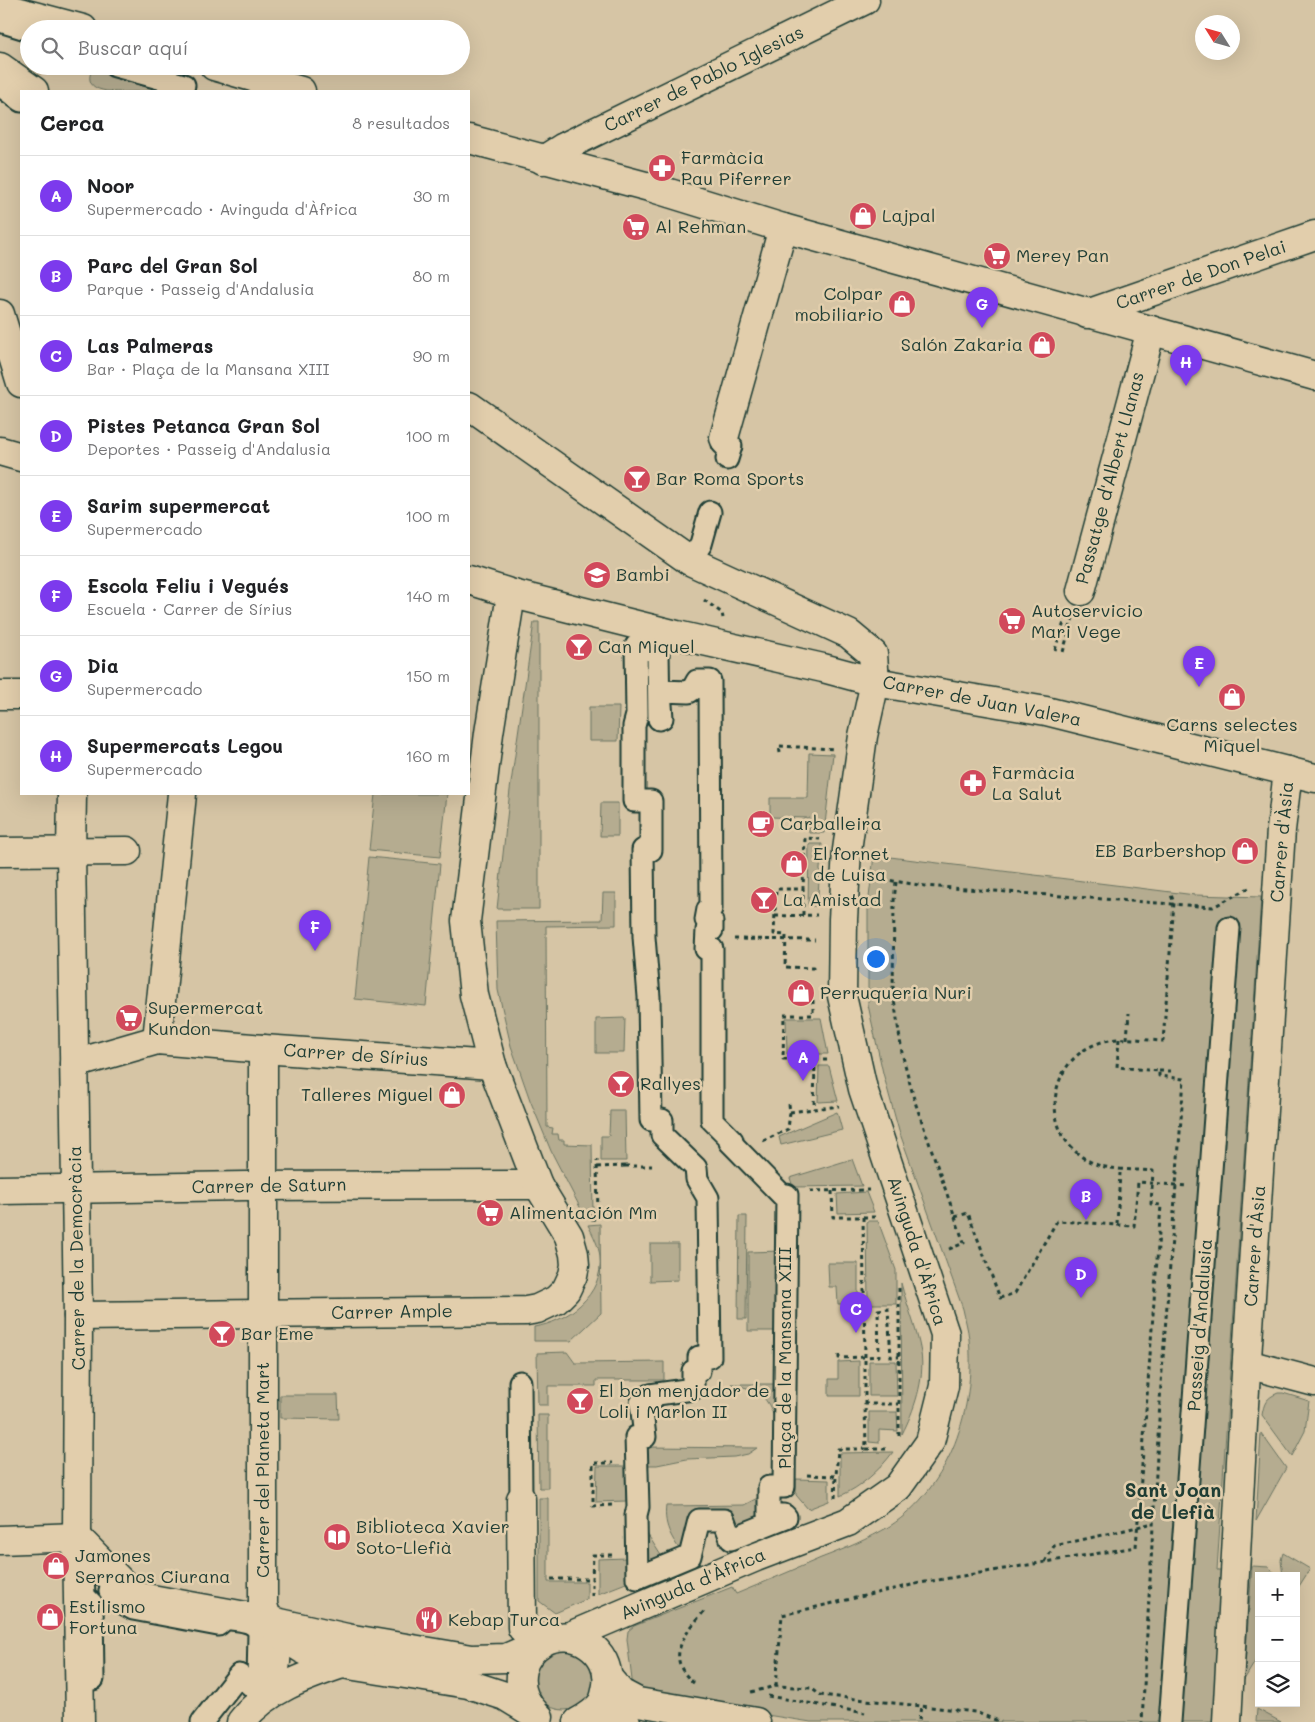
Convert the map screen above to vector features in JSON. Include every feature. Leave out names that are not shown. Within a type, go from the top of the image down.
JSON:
[{"type":"street","name":"Carrer de Pablo Iglesias","points":[[543,160],[562,148],[865,0]]},
{"type":"street","points":[[14,14],[42,20]]},
{"type":"street","points":[[0,67],[33,90]]},
{"type":"street","points":[[148,75],[184,85],[182,90]]},
{"type":"street","points":[[245,75],[298,90]]},
{"type":"street","points":[[0,85],[20,100]]},
{"type":"street","points":[[470,140],[653,188],[783,228],[1315,376]]},
{"type":"street","points":[[726,448],[783,228]]},
{"type":"street","name":"Carrer de Don Pelai","points":[[1087,314],[1315,236]]},
{"type":"street","points":[[0,314],[20,380]]},
{"type":"street","name":"Passatge d'Albert Llanas","points":[[1077,594],[1150,330]]},
{"type":"street","name":"Carrer de Juan Valera","points":[[470,407],[690,561],[849,634],[873,654],[875,682],[1046,711],[1315,778]]},
{"type":"street","points":[[0,451],[20,457]]},
{"type":"street","points":[[690,561],[701,544],[710,512]]},
{"type":"street","points":[[470,580],[513,594],[875,682]]},
{"type":"street","name":"Carrer Ample","points":[[78,1316],[526,1311],[556,1300],[566,1290],[573,1276],[574,1254],[569,1236],[538,1184],[492,1066],[474,995],[466,921],[479,732],[513,594]]},
{"type":"street","name":"Plaça de la Mansana XIII","points":[[636,646],[658,651],[659,719],[662,718],[660,691],[689,692],[697,681],[710,682],[712,908],[708,908],[706,920],[712,922],[712,930],[706,930],[706,949],[712,949],[712,1120],[760,1173],[784,1196],[787,1196],[784,1487],[769,1487],[769,1515],[784,1515],[786,1517],[731,1539],[724,1520],[699,1520],[690,1556],[637,1578],[636,1515],[638,1507],[636,1437],[644,1437],[641,1403],[651,1402],[650,1395],[693,1388],[693,1371],[699,1371],[699,1357],[710,1357],[708,1198],[696,1179],[696,1168],[662,1135],[662,1120],[651,1120],[649,997],[644,937],[643,850],[652,850],[651,801],[634,801],[634,726],[637,714],[636,646]]},
{"type":"street","name":"Avinguda d'Àfrica","points":[[78,1537],[135,1596],[267,1620],[347,1638],[472,1659],[506,1658],[848,1522],[898,1487],[930,1442],[944,1386],[945,1334],[863,1089],[842,996],[843,919],[847,850],[863,736],[875,682]]},
{"type":"street","points":[[0,695],[20,695]]},
{"type":"street","name":"Carrer d'Àsia","points":[[1227,1722],[1247,1364],[1282,830],[1288,771]]},
{"type":"street","name":"Carrer de la Democràcia","points":[[72,795],[71,852],[78,1316],[80,1722]]},
{"type":"street","points":[[157,1040],[182,795]]},
{"type":"street","points":[[0,852],[127,851]]},
{"type":"street","name":"Passeig d'Andalusia","points":[[1170,1722],[1229,928]]},
{"type":"street","name":"Carrer de Sírius","points":[[74,1064],[157,1040],[466,1062],[492,1066]]},
{"type":"street","name":"Carrer del Planeta Mart","points":[[263,1049],[263,1604],[274,1639],[276,1661],[264,1699]]},
{"type":"street","name":"Carrer de Saturn","points":[[0,1190],[538,1184]]},
{"type":"street","points":[[1247,1364],[1315,1382]]},
{"type":"street","points":[[520,1382],[522,1628],[532,1636],[552,1640],[585,1641],[597,1650],[605,1664],[608,1678],[606,1694],[602,1703],[585,1718]]},
{"type":"street","points":[[0,1540],[78,1537]]},
{"type":"street","points":[[93,1722],[92,1604],[84,1596],[84,1571],[87,1567],[92,1566],[112,1582],[110,1591],[126,1607],[147,1613],[218,1625],[226,1618],[253,1623],[257,1627],[259,1632],[258,1682],[254,1688],[239,1675],[202,1722]]},
{"type":"street","points":[[267,1620],[298,1648],[342,1664],[468,1684],[506,1696],[545,1719]]},
{"type":"street","points":[[545,1719],[529,1707],[523,1695],[520,1682],[522,1668],[528,1656],[552,1640]]},
{"type":"street","points":[[241,1722],[264,1699],[306,1676],[342,1664]]},
{"type":"street","points":[[608,1678],[621,1693],[638,1702],[756,1722]]},
{"type":"street","points":[[585,1718],[626,1722]]},
{"type":"path","name":"Passatge d'Albert Llanas","points":[[1055,650],[1077,594]]},
{"type":"path","points":[[1063,652],[1077,594]]},
{"type":"path","points":[[780,753],[779,746],[840,749]]},
{"type":"path","points":[[803,916],[805,838],[822,839]]},
{"type":"path","points":[[875,878],[925,886],[1213,907],[1257,883]]},
{"type":"path","points":[[896,882],[893,992],[902,1053],[914,1098],[964,1243],[947,1250]]},
{"type":"path","points":[[804,888],[780,887],[776,889],[774,934],[786,934],[785,967],[813,968],[813,977]]},
{"type":"path","points":[[776,1686],[782,1615],[920,1583],[1136,1547],[1161,1205],[1151,1204],[1153,1171],[1104,1166],[1083,1158],[1066,1141],[1056,1116],[1054,1104],[1057,1085],[1063,1072],[1083,1050],[1111,1039],[1163,1041],[1174,903],[1170,892]]},
{"type":"path","points":[[775,916],[822,915]]},
{"type":"path","points":[[733,939],[823,940]]},
{"type":"path","points":[[789,967],[789,972]]},
{"type":"path","points":[[813,996],[813,1015],[784,1015],[783,1059],[834,1060]]},
{"type":"path","points":[[1127,1039],[1129,1013]]},
{"type":"path","points":[[1119,1039],[1117,1067],[1171,1071]]},
{"type":"path","points":[[814,1109],[815,1060]]},
{"type":"path","points":[[1142,1722],[1161,1384],[1184,1079],[1159,1076],[1159,1071]]},
{"type":"path","points":[[773,1136],[788,1129],[789,1104]]},
{"type":"path","points":[[790,1112],[845,1105]]},
{"type":"path","points":[[597,1160],[598,1219]]},
{"type":"path","points":[[597,1167],[652,1166]]},
{"type":"path","points":[[1117,1224],[1120,1172]]},
{"type":"path","points":[[955,1217],[968,1213],[1000,1298],[1015,1293],[1057,1221],[1134,1226],[1138,1182],[1173,1184]]},
{"type":"path","points":[[807,1190],[872,1190]]},
{"type":"path","points":[[832,1191],[834,1217],[882,1217]]},
{"type":"path","points":[[838,1217],[838,1223]]},
{"type":"path","points":[[864,1217],[866,1449]]},
{"type":"path","points":[[899,1283],[899,1440]]},
{"type":"path","points":[[840,1355],[839,1358],[879,1356],[878,1310],[888,1309],[890,1357],[899,1357]]},
{"type":"path","points":[[865,1404],[899,1404]]},
{"type":"path","points":[[835,1502],[838,1448],[891,1449]]},
{"type":"path","points":[[800,1475],[836,1476]]},
{"type":"path","points":[[1045,1562],[1054,1546],[1153,1523]]},
{"type":"path","points":[[591,1602],[593,1555],[600,1553],[616,1555]]},
{"type":"path","points":[[551,1579],[592,1580]]},
{"type":"path","points":[[696,1684],[684,1673],[679,1659],[679,1649],[687,1630],[707,1607]]},
{"type":"path","points":[[749,1692],[776,1686],[810,1688],[820,1694],[975,1712],[1001,1722]]},
{"type":"path","points":[[772,1696],[865,1713]]},
{"type":"path","points":[[919,1720],[921,1706]]},
{"type":"shaded area","points":[[133,75],[153,85],[151,90],[103,90],[93,85],[90,76]]},
{"type":"shaded area","points":[[534,622],[539,622],[539,909],[497,909],[510,790]]},
{"type":"shaded area","points":[[589,707],[619,707],[618,741],[589,741]]},
{"type":"shaded area","points":[[809,753],[833,754],[824,833],[809,833],[809,818],[770,817],[770,798],[808,798]]},
{"type":"shaded area","points":[[375,795],[447,795],[440,857],[369,850]]},
{"type":"shaded area","points":[[601,803],[618,803],[618,836],[600,836]]},
{"type":"shaded area","points":[[809,844],[822,844],[817,906],[808,906]]},
{"type":"shaded area","points":[[874,855],[1195,895],[1261,897],[1217,1570],[1224,1570],[1213,1722],[811,1722],[640,1695],[633,1688],[627,1639],[628,1631],[634,1626],[732,1587],[736,1594],[848,1547],[890,1526],[911,1510],[929,1490],[955,1444],[963,1418],[968,1392],[970,1365],[969,1335],[963,1309],[899,1131],[883,1073],[868,1005],[868,906]]},
{"type":"shaded area","points":[[369,857],[440,864],[426,1006],[355,999]]},
{"type":"shaded area","points":[[603,893],[616,893],[616,925],[546,926],[547,1127],[553,1128],[552,1134],[558,1134],[559,1140],[564,1140],[564,1144],[592,1145],[593,1215],[584,1215],[551,1151],[511,1046],[498,990],[496,921],[602,920]]},
{"type":"shaded area","points":[[625,1018],[624,1053],[596,1053],[596,1019]]},
{"type":"shaded area","points":[[786,1018],[821,1018],[828,1054],[787,1054]]},
{"type":"shaded area","points":[[819,1066],[829,1066],[838,1101],[818,1102]]},
{"type":"shaded area","points":[[610,1111],[625,1111],[626,1161],[601,1161],[601,1136],[609,1136]]},
{"type":"shaded area","points":[[837,1112],[842,1130],[781,1145],[779,1137]]},
{"type":"shaded area","points":[[852,1159],[862,1186],[793,1187],[790,1178]]},
{"type":"shaded area","points":[[866,1192],[874,1212],[838,1213],[837,1194]]},
{"type":"shaded area","points":[[739,1216],[747,1216],[746,1319],[738,1319]]},
{"type":"shaded area","points":[[867,1221],[878,1221],[896,1270],[896,1304],[868,1304]]},
{"type":"shaded area","points":[[600,1224],[601,1313],[571,1341],[534,1341],[534,1327],[559,1319],[570,1313],[590,1295],[600,1271],[600,1257],[588,1225]]},
{"type":"shaded area","points":[[650,1244],[678,1244],[678,1280],[650,1281]]},
{"type":"shaded area","points":[[781,1251],[782,1331],[748,1331],[748,1252]]},
{"type":"shaded area","points":[[828,1263],[858,1263],[858,1304],[838,1304],[837,1287],[829,1287]]},
{"type":"shaded area","points":[[901,1283],[917,1335],[922,1363],[918,1395],[902,1434]]},
{"type":"shaded area","points":[[567,1352],[575,1363],[664,1362],[664,1380],[596,1380],[596,1386],[548,1386],[548,1405],[538,1405],[537,1353]]},
{"type":"shaded area","points":[[859,1361],[859,1396],[829,1396],[829,1379],[838,1379],[838,1362]]},
{"type":"shaded area","points":[[869,1361],[896,1361],[897,1396],[869,1396]]},
{"type":"shaded area","points":[[731,1384],[785,1384],[775,1421],[769,1405],[762,1396],[753,1390]]},
{"type":"shaded area","points":[[1278,1393],[1309,1401],[1305,1431],[1292,1456],[1262,1415],[1266,1401]]},
{"type":"shaded area","points":[[280,1395],[338,1395],[339,1419],[280,1418]]},
{"type":"shaded area","points":[[869,1412],[897,1412],[898,1431],[879,1430],[879,1443],[869,1442]]},
{"type":"shaded area","points":[[538,1415],[548,1415],[548,1488],[539,1488]]},
{"type":"shaded area","points":[[1261,1433],[1286,1468],[1256,1521]]},
{"type":"shaded area","points":[[646,1447],[757,1448],[748,1454],[734,1457],[687,1459],[657,1465],[637,1465]]},
{"type":"shaded area","points":[[893,1452],[869,1478],[840,1496],[840,1453]]},
{"type":"shaded area","points":[[597,1466],[626,1466],[626,1501],[596,1502]]},
{"type":"shaded area","points":[[796,1479],[829,1480],[829,1501],[808,1509],[796,1495]]},
{"type":"shaded area","points":[[769,1492],[769,1515],[731,1539],[723,1520],[699,1520],[686,1558],[674,1540],[666,1521],[666,1506],[744,1505]]},
{"type":"shaded area","points":[[539,1498],[548,1498],[548,1582],[587,1582],[587,1599],[555,1613],[539,1601]]},
{"type":"shaded area","points":[[643,1523],[662,1557],[637,1578]]},
{"type":"shaded area","points":[[1283,1553],[1310,1569],[1300,1585],[1300,1572],[1282,1572],[1281,1560]]},
{"type":"shaded area","points":[[626,1558],[626,1583],[598,1594],[598,1559]]},
{"type":"shaded area","points":[[1252,1566],[1269,1567],[1274,1572],[1255,1572],[1255,1662],[1244,1680]]},
{"type":"shaded area","points":[[558,1650],[570,1650],[581,1655],[589,1663],[594,1674],[592,1692],[581,1705],[570,1710],[558,1710],[547,1705],[539,1697],[534,1686],[534,1674],[539,1663],[547,1655]]},
{"type":"shaded area","points":[[1257,1709],[1281,1722],[1256,1722]]},
{"type":"place","name":"Farmàcia Pau Piferrer","points":[[662,168]]},
{"type":"place","name":"Lajpal","points":[[863,216]]},
{"type":"place","name":"Al Rehman","points":[[636,227]]},
{"type":"place","name":"Merey Pan","points":[[997,256]]},
{"type":"place","name":"Colpar mobiliario","points":[[902,304]]},
{"type":"place","name":"Dia","points":[[982,328]]},
{"type":"place","name":"Salón Zakaria","points":[[1042,345]]},
{"type":"place","name":"Supermercats Legou","points":[[1186,386]]},
{"type":"place","name":"Bar Roma Sports","points":[[637,479]]},
{"type":"place","name":"Bambi","points":[[597,575]]},
{"type":"place","name":"Autoservicio Mari Vege","points":[[1012,621]]},
{"type":"place","name":"Can Miquel","points":[[579,647]]},
{"type":"place","name":"Sarim supermercat","points":[[1199,687]]},
{"type":"place","name":"Carns selectes Miquel","points":[[1232,697]]},
{"type":"place","name":"Farmàcia La Salut","points":[[973,783]]},
{"type":"place","name":"Carballeira","points":[[761,824]]},
{"type":"place","name":"EB Barbershop","points":[[1245,851]]},
{"type":"place","name":"El fornet de Luisa","points":[[794,864]]},
{"type":"place","name":"La Amistad","points":[[764,900]]},
{"type":"place","name":"Escola Feliu i Vegués","points":[[315,951]]},
{"type":"place","name":"Perruqueria Nuri","points":[[801,993]]},
{"type":"place","name":"Supermercat Kundon","points":[[129,1018]]},
{"type":"place","name":"Noor","points":[[803,1081]]},
{"type":"place","name":"Rallyes","points":[[621,1084]]},
{"type":"place","name":"Talleres Miguel","points":[[452,1095]]},
{"type":"place","name":"Alimentación Mm","points":[[490,1213]]},
{"type":"place","name":"Parc del Gran Sol","points":[[1086,1220]]},
{"type":"place","name":"Pistes Petanca Gran Sol","points":[[1081,1298]]},
{"type":"place","name":"Las Palmeras","points":[[856,1333]]},
{"type":"place","name":"Bar Eme","points":[[222,1334]]},
{"type":"place","name":"El bon menjador de Loli i Marlon II","points":[[580,1401]]},
{"type":"place","name":"Biblioteca Xavier Soto-Llefià","points":[[337,1537]]},
{"type":"place","name":"Jamones Serranos Ciurana","points":[[56,1566]]},
{"type":"place","name":"Estilismo Fortuna","points":[[50,1617]]},
{"type":"place","name":"Kebap Turca","points":[[429,1620]]},
{"type":"district","name":"Sant Joan de Llefià","points":[[1173,1501]]}]
